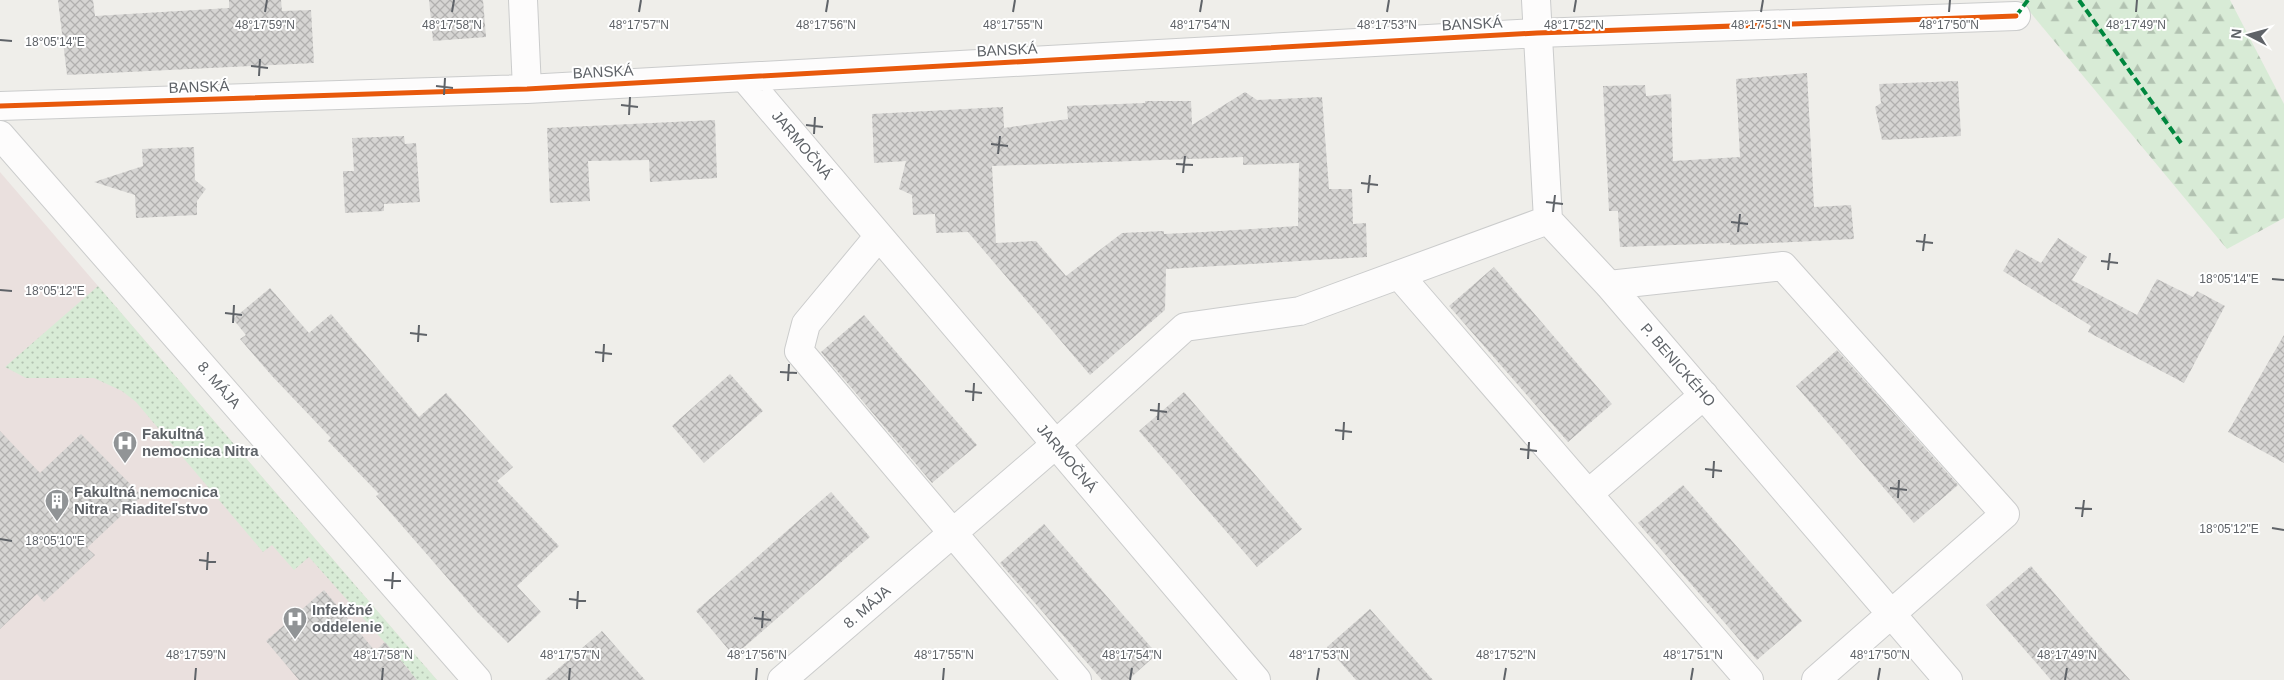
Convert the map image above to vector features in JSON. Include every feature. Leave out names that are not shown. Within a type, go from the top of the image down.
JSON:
[{"type":"street","points":[[523,0],[527,89]]},
{"type":"street","points":[[1536,0],[1548,220]]},
{"type":"street","name":"BANSKÁ","points":[[0,106],[527,89],[1537,33],[2016,16]]},
{"type":"street","name":"JARMOČNÁ","points":[[744,77],[1256,680]]},
{"type":"street","name":"8. MÁJA","points":[[0,135],[477,680]]},
{"type":"street","name":"8. MÁJA","points":[[782,680],[1056,444],[1185,327],[1300,311],[1548,220]]},
{"type":"street","name":"P. BENICKÉHO","points":[[1548,220],[1609,285],[1948,680]]},
{"type":"street","points":[[879,236],[806,324],[799,352],[1077,680]]},
{"type":"street","points":[[1609,285],[1783,266],[2005,514],[1816,680]]},
{"type":"street","points":[[1399,275],[1749,680]]},
{"type":"street","points":[[1588,494],[1704,395]]},
{"type":"shaded area","name":"Fakultná nemocnica Nitra","points":[[0,172],[404,642],[437,680],[0,680]]},
{"type":"green space","points":[[2020,0],[2230,0],[2284,104],[2284,218],[2227,249]]},
{"type":"green space","points":[[98,286],[437,680],[402,680],[411,672],[309,557],[294,570],[272,545],[263,552],[136,402],[122,391],[94,378],[26,378],[5,367]]},
{"type":"building","points":[[58,0],[93,0],[95,16],[229,8],[229,0],[281,0],[282,11],[311,10],[314,63],[67,75]]},
{"type":"building","points":[[429,0],[483,0],[486,37],[433,41]]},
{"type":"building","points":[[1807,73],[1814,207],[1851,205],[1854,239],[1730,245],[1730,243],[1620,247],[1618,211],[1609,211],[1603,86],[1645,85],[1646,96],[1671,94],[1673,161],[1740,157],[1736,79]]},
{"type":"building","points":[[1958,81],[1961,136],[1882,140],[1875,107],[1881,103],[1879,84]]},
{"type":"building","points":[[1245,92],[1257,100],[1322,97],[1329,189],[1352,189],[1353,224],[1366,223],[1367,257],[1166,269],[1165,310],[1090,375],[968,232],[936,233],[935,214],[913,215],[912,195],[899,189],[906,161],[874,163],[872,114],[1003,107],[1004,128],[1068,119],[1067,106],[1145,103],[1145,101],[1191,101],[1192,125]],"holes":[[[1243,157],[1243,165],[1299,163],[1298,226],[1164,234],[1164,231],[1122,233],[1066,276],[1036,241],[996,243],[992,166]]]},
{"type":"building","points":[[715,120],[717,178],[650,182],[649,160],[588,161],[590,201],[550,203],[547,128]]},
{"type":"building","points":[[404,136],[405,144],[416,143],[420,202],[384,204],[384,211],[345,213],[343,171],[354,171],[352,138]]},
{"type":"building","points":[[194,147],[195,180],[206,189],[197,201],[197,215],[136,218],[135,195],[94,182],[143,166],[142,149]]},
{"type":"building","points":[[2058,238],[2087,257],[2072,280],[2137,315],[2157,279],[2193,297],[2197,291],[2225,306],[2184,383],[2088,332],[2091,326],[2003,271],[2016,249],[2041,263]]},
{"type":"building","points":[[1494,267],[1612,404],[1568,442],[1449,306]]},
{"type":"building","points":[[270,288],[309,333],[331,314],[419,417],[446,393],[513,467],[497,481],[559,546],[517,586],[541,612],[508,643],[477,612],[376,496],[379,494],[328,441],[331,438],[240,339],[246,335],[233,319]]},
{"type":"building","points":[[864,315],[977,445],[932,483],[821,352]]},
{"type":"building","points":[[2284,335],[2284,463],[2228,432]]},
{"type":"building","points":[[1837,350],[1958,485],[1914,523],[1796,386]]},
{"type":"building","points":[[730,374],[763,411],[704,463],[672,426]]},
{"type":"building","points":[[1184,392],[1302,529],[1257,567],[1139,431]]},
{"type":"building","name":"Fakultná nemocnica Nitra - Riaditeľstvo","points":[[0,431],[40,473],[81,434],[142,496],[87,548],[95,555],[44,602],[37,594],[0,629]]},
{"type":"building","points":[[1683,485],[1802,621],[1757,660],[1638,523]]},
{"type":"building","points":[[831,492],[870,537],[734,656],[696,611]]},
{"type":"building","points":[[1044,524],[1157,654],[1128,680],[1102,680],[1000,563]]},
{"type":"building","points":[[2031,566],[2130,680],[2051,680],[1986,605]]},
{"type":"building","points":[[324,590],[375,651],[385,642],[417,680],[299,680],[266,641]]},
{"type":"building","points":[[1370,609],[1433,680],[1356,680],[1327,647]]},
{"type":"building","points":[[602,631],[645,680],[545,680]]},
{"type":"marked path","points":[[2016,16],[2028,0]]},
{"type":"marked path","points":[[2079,0],[2181,143]]},
{"type":"cycle path","points":[[0,106],[527,89],[1537,33],[2016,16]]},
{"type":"place","name":"Fakultná nemocnica Nitra","points":[[125,464]]},
{"type":"place","name":"Fakultná nemocnica Nitra - Riaditeľstvo","points":[[57,522]]},
{"type":"place","name":"Infekčné oddelenie","points":[[295,640]]}]
